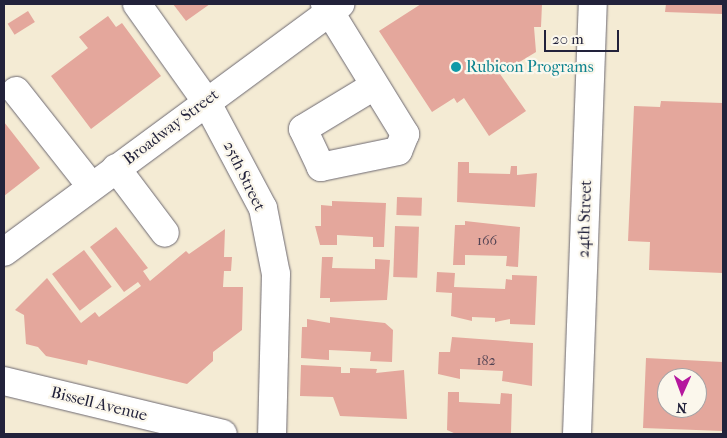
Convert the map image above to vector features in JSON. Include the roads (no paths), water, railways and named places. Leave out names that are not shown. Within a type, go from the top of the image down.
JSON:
[{"type":"street","name":"25th Street","points":[[137,4],[206,100],[265,217],[276,274],[272,434]]},
{"type":"street","name":"24th Street","points":[[577,434],[593,4]]},
{"type":"street","name":"Broadway Street","points":[[4,252],[332,6]]},
{"type":"street","points":[[332,6],[374,86]]},
{"type":"street","points":[[16,91],[91,186]]},
{"type":"street","points":[[116,168],[165,233]]},
{"type":"street","name":"Bissell Avenue","points":[[4,381],[163,427],[223,434]]},
{"type":"place","name":"Rubicon Programs","points":[[456,67]]}]
